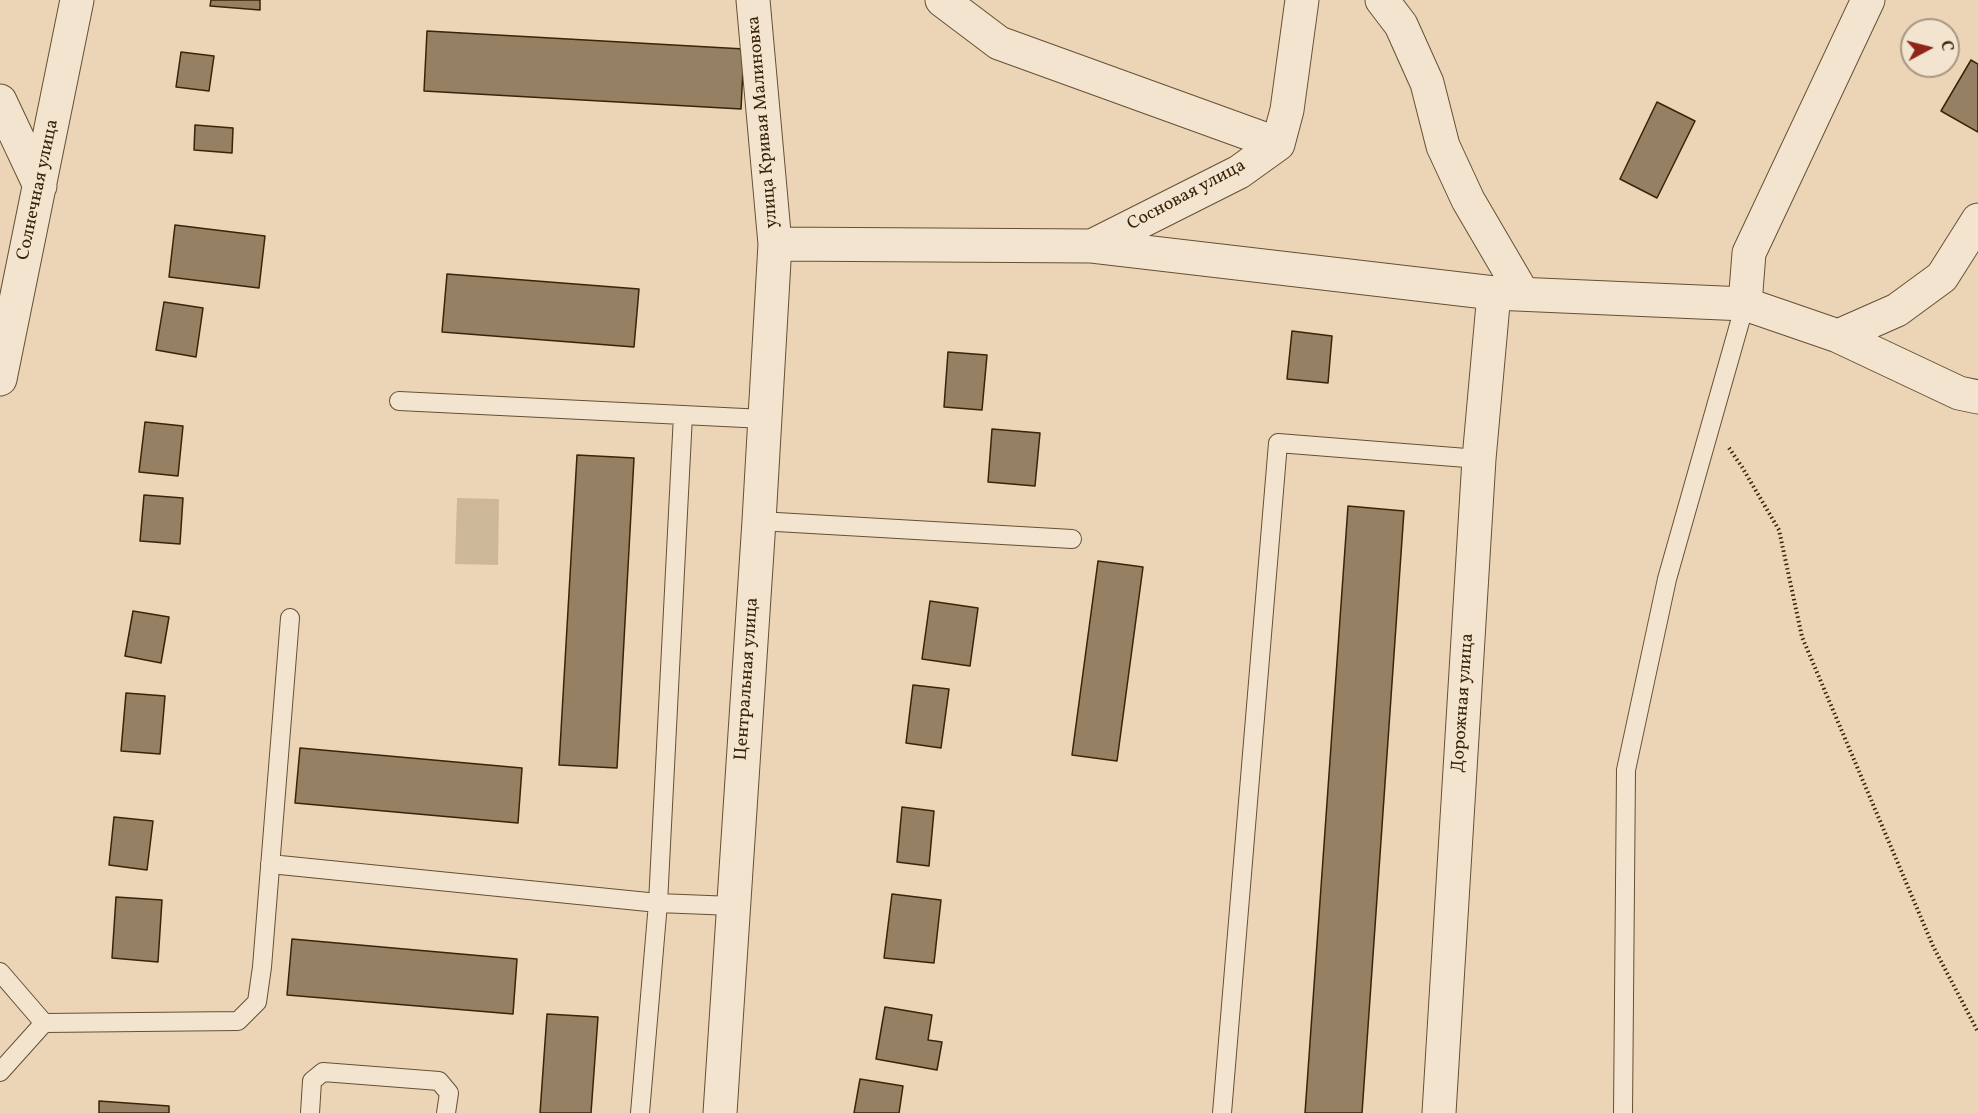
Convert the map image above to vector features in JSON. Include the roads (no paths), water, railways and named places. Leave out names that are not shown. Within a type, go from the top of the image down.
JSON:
[{"type":"street","name":"Солнечная улица","points":[[0,379],[78,0]]},
{"type":"street","name":"улица Кривая Малиновка","points":[[753,0],[775,244]]},
{"type":"street","points":[[942,0],[999,43],[1278,144],[1287,110],[1302,0]]},
{"type":"street","points":[[1382,0],[1401,25],[1427,83],[1443,146],[1508,293]]},
{"type":"street","points":[[1745,304],[1749,253],[1868,0]]},
{"type":"street","points":[[0,101],[40,186]]},
{"type":"street","name":"Сосновая улица","points":[[1092,246],[1239,172],[1278,144]]},
{"type":"street","points":[[1838,336],[1897,310],[1942,277],[1978,220]]},
{"type":"street","points":[[775,244],[1092,246],[1508,293],[1745,304],[1838,336],[1959,393],[1978,397]]},
{"type":"street","name":"Центральная улица","points":[[720,1113],[775,244]]},
{"type":"street","name":"Дорожная улица","points":[[1439,1113],[1479,459],[1508,293]]},
{"type":"lane","points":[[1623,1113],[1626,770],[1667,579],[1745,304]]},
{"type":"lane","points":[[399,401],[764,418]]},
{"type":"lane","points":[[640,1113],[657,903],[683,415]]},
{"type":"lane","points":[[1222,1113],[1278,443],[1479,459]]},
{"type":"lane","points":[[759,521],[1072,539]]},
{"type":"lane","points":[[0,1072],[44,1023],[238,1021],[257,1002],[262,967],[290,618]]},
{"type":"lane","points":[[270,864],[657,903],[733,906]]},
{"type":"lane","points":[[0,972],[44,1023]]},
{"type":"lane","points":[[310,1113],[312,1082],[323,1072],[439,1081],[449,1093],[446,1113]]}]
